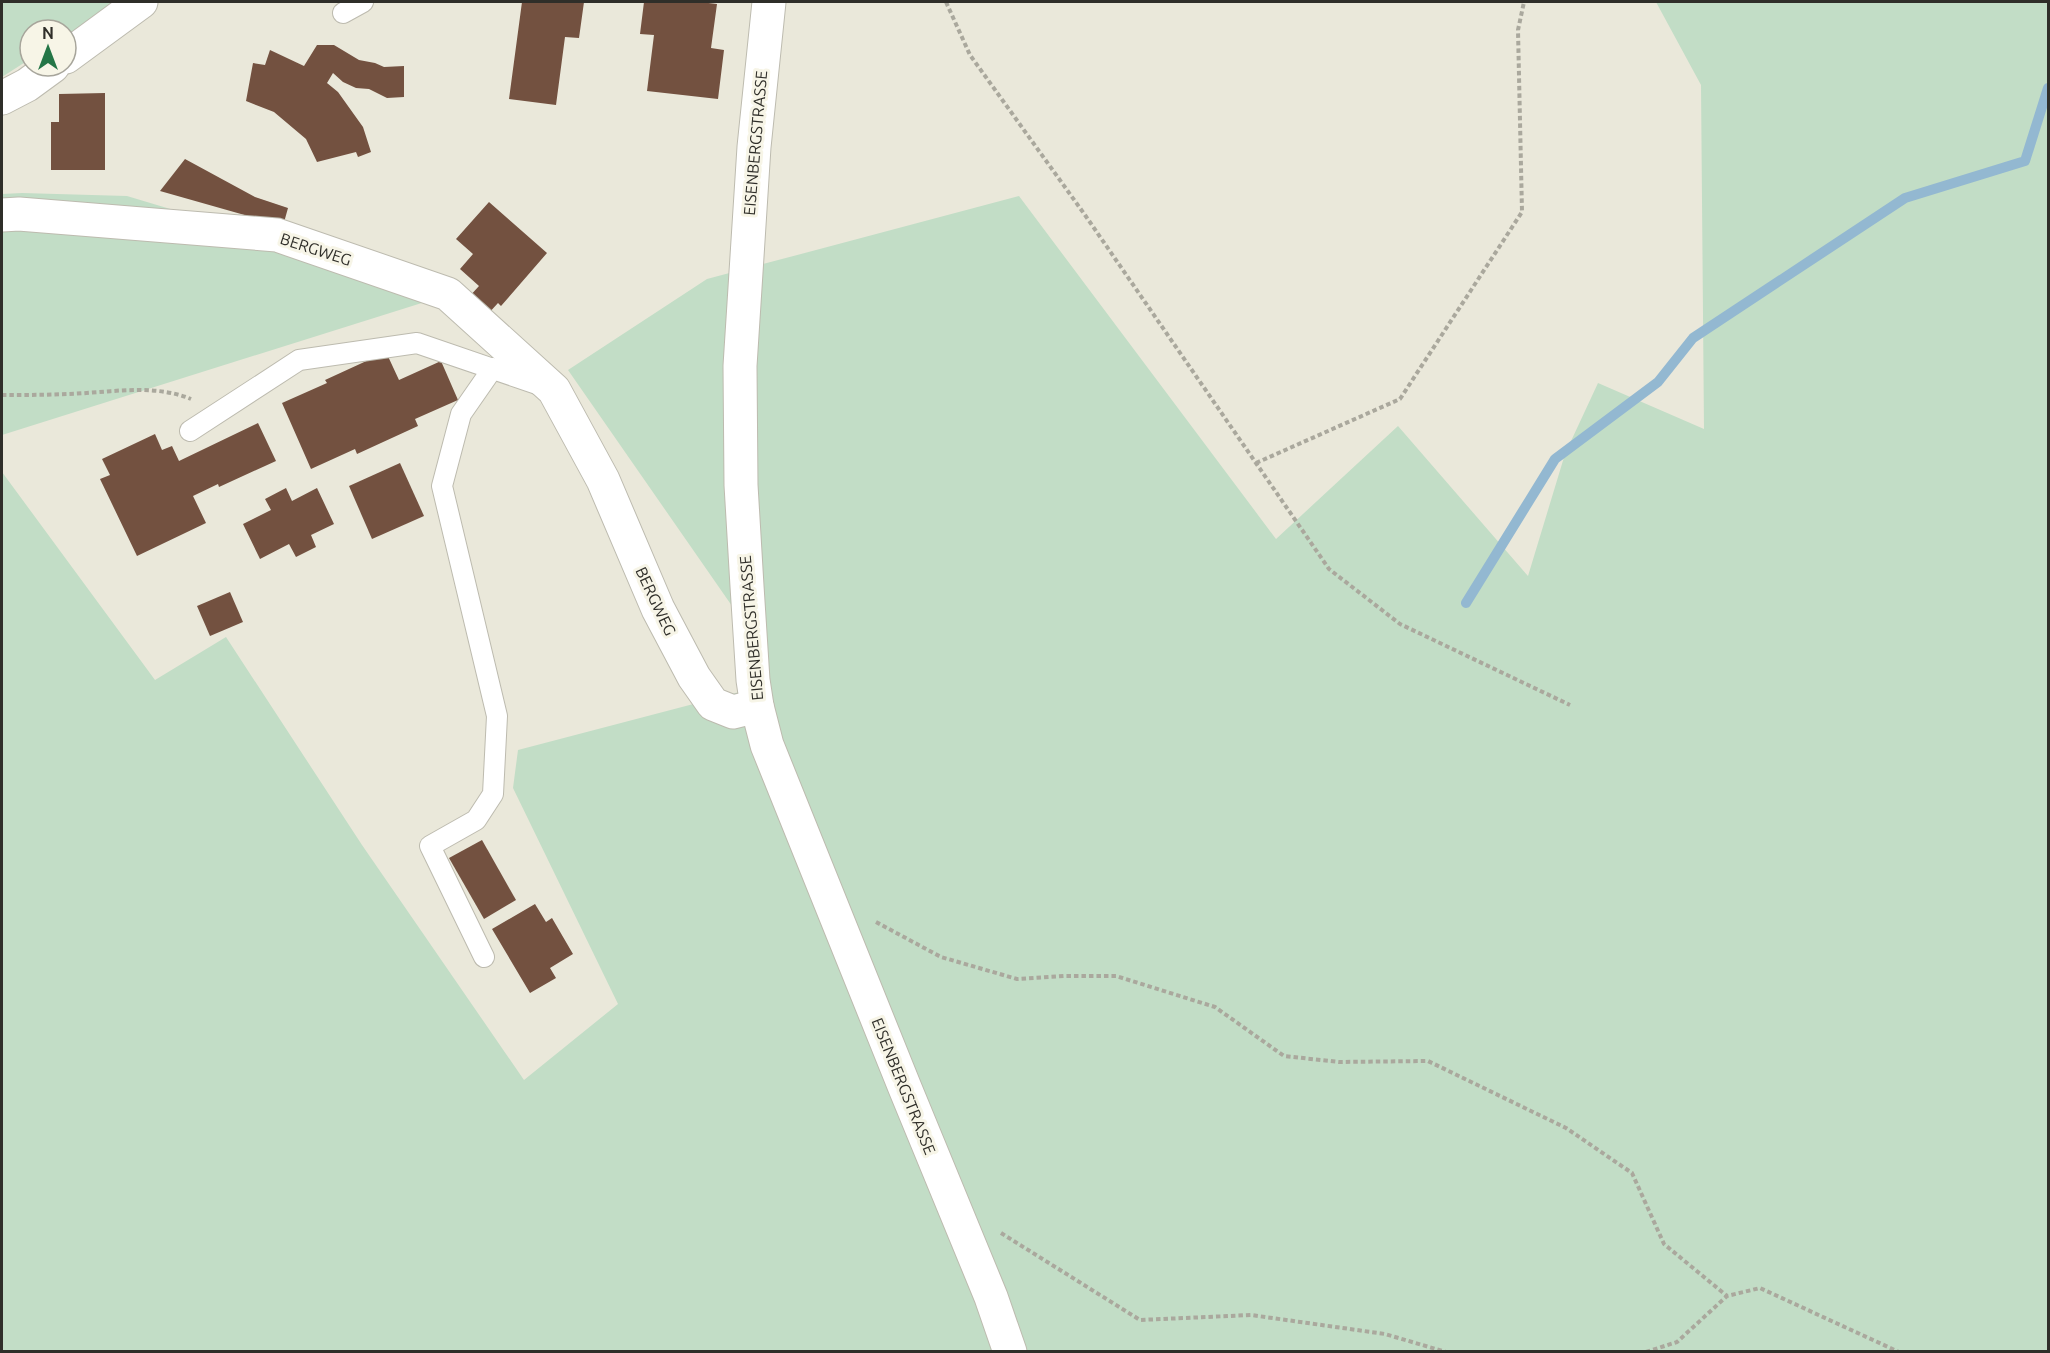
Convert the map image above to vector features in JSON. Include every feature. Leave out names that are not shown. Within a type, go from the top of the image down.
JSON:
[{"type":"street","points":[[78,48],[141,2]]},
{"type":"street","name":"EISENBERGSTRASSE","points":[[769,2],[754,147],[740,366],[741,484],[757,706],[767,745],[991,1296],[1010,1352]]},
{"type":"street","points":[[2,98],[37,78]]},
{"type":"street","name":"BERGWEG","points":[[2,215],[19,214],[277,236],[448,294],[554,390],[603,480],[658,609],[694,677],[713,704],[733,712],[757,706]]},
{"type":"lane","points":[[342,13],[363,2]]},
{"type":"lane","points":[[190,431],[299,360],[417,343],[554,390]]},
{"type":"lane","points":[[484,957],[430,846],[476,820],[494,794],[497,716],[442,486],[461,414],[494,368]]},
{"type":"path","points":[[946,2],[970,55],[1085,215],[1329,569],[1400,624],[1569,705]]},
{"type":"path","points":[[1256,463],[1400,399],[1522,212],[1518,30],[1524,2]]},
{"type":"path","points":[[2,395],[123,390],[175,393],[220,411]]},
{"type":"path","points":[[828,896],[941,957],[1017,979],[1116,976],[1215,1007],[1284,1056],[1339,1062],[1428,1061],[1566,1128],[1632,1173],[1664,1244],[1727,1296]]},
{"type":"path","points":[[998,1231],[1140,1320],[1251,1315],[1385,1334],[1446,1352]]},
{"type":"path","points":[[1646,1352],[1677,1342],[1727,1296],[1761,1288],[1899,1352]]},
{"type":"green space","points":[[2,2],[120,2],[78,28],[78,18],[18,18],[18,67],[2,77]]},
{"type":"green space","points":[[1656,2],[2048,2],[2048,1351],[2,1351],[2,472],[155,680],[226,637],[362,845],[524,1080],[618,1004],[513,788],[518,750],[766,685],[764,652],[568,370],[707,279],[1019,196],[1276,539],[1398,426],[1528,576],[1565,454],[1598,383],[1704,429],[1701,85]]},
{"type":"green space","points":[[2,194],[127,196],[334,258],[444,296],[2,435]]},
{"type":"building","points":[[522,2],[584,2],[579,38],[565,37],[556,105],[509,99]]},
{"type":"building","points":[[644,2],[717,4],[711,48],[724,50],[718,99],[647,91],[654,35],[640,34]]},
{"type":"building","points":[[317,45],[334,45],[359,60],[384,67],[404,66],[404,97],[387,98],[369,89],[356,88],[343,82],[333,73],[327,83],[338,92],[363,127],[371,152],[358,157],[356,152],[317,162],[306,139],[274,112],[246,101],[253,63],[265,65],[270,50],[304,66]]},
{"type":"building","points":[[105,93],[105,170],[51,170],[51,122],[59,122],[59,94]]},
{"type":"building","points":[[185,159],[255,197],[288,208],[283,226],[160,191]]},
{"type":"building","points":[[489,202],[547,253],[501,306],[498,303],[487,315],[468,298],[479,286],[460,269],[473,254],[456,239]]},
{"type":"building","points":[[386,352],[399,380],[441,361],[458,400],[415,419],[418,426],[357,454],[355,449],[311,469],[282,403],[327,383],[325,380]]},
{"type":"building","points":[[258,423],[276,461],[219,487],[218,484],[193,496],[206,523],[137,556],[100,479],[110,475],[102,459],[155,434],[162,450],[172,446],[179,461]]},
{"type":"building","points":[[400,463],[424,516],[372,539],[349,486]]},
{"type":"building","points":[[286,488],[292,501],[317,488],[334,524],[311,535],[316,547],[296,557],[289,544],[260,559],[243,524],[271,510],[265,499]]},
{"type":"building","points":[[230,592],[243,622],[210,636],[197,606]]},
{"type":"building","points":[[482,840],[516,900],[484,919],[449,858]]},
{"type":"building","points":[[535,904],[546,922],[552,918],[573,954],[550,968],[556,978],[530,993],[492,929]]},
{"type":"waterway","points":[[1466,603],[1555,459],[1658,382],[1693,338],[1905,198],[2025,161],[2048,88]]}]
